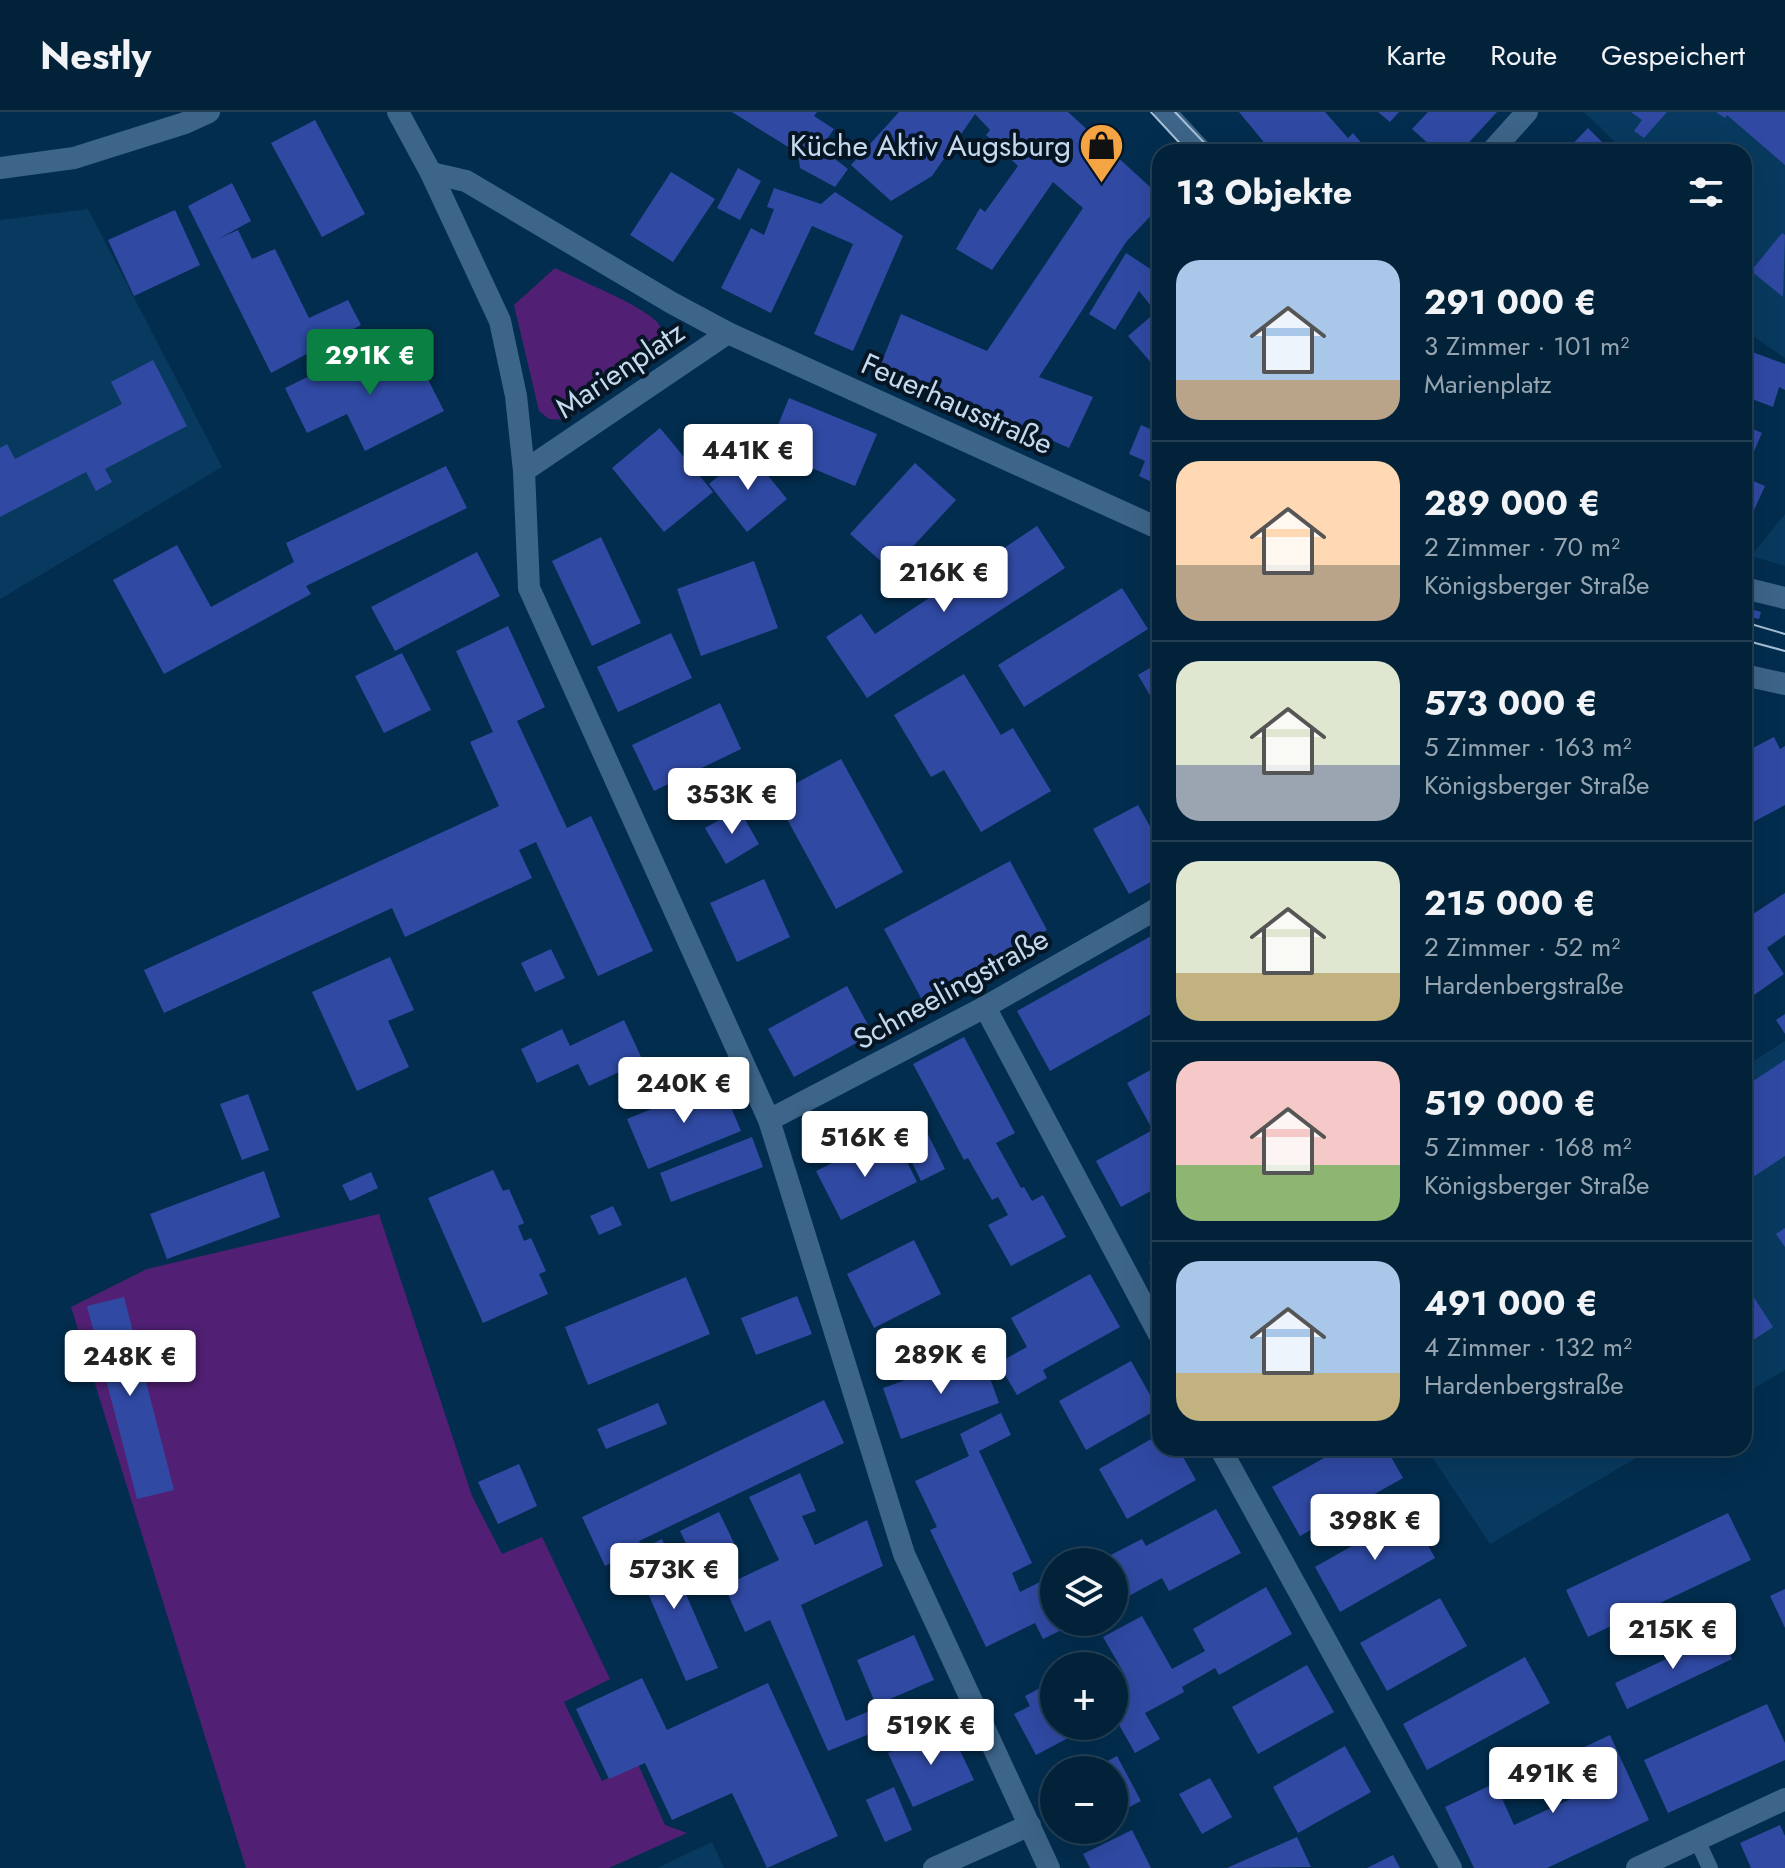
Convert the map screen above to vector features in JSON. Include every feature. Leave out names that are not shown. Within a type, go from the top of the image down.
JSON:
[{"type":"street","points":[[0,168],[74,158],[185,123],[209,112]]},
{"type":"street","name":"Marienplatz","points":[[398,112],[431,173],[500,321],[516,396],[524,471],[728,333],[466,181],[431,173]]},
{"type":"street","points":[[1165,112],[1195,144]]},
{"type":"street","points":[[1498,144],[1527,112]]},
{"type":"street","name":"Feuerhausstraße","points":[[728,333],[1152,525]]},
{"type":"street","points":[[524,471],[529,588],[769,1120],[904,1554],[1049,1868]]},
{"type":"street","points":[[1752,590],[1785,598]]},
{"type":"street","points":[[1752,677],[1785,684]]},
{"type":"street","name":"Schneelingstraße","points":[[769,1120],[985,1007],[1152,912]]},
{"type":"street","points":[[985,1007],[1152,1321]]},
{"type":"street","points":[[1224,1456],[1451,1868]]},
{"type":"street","points":[[1637,1868],[1785,1799]]},
{"type":"street","points":[[934,1868],[1030,1825]]},
{"type":"lane","points":[[1697,1840],[1710,1868]]},
{"type":"shaded area","points":[[1584,112],[1785,112],[1785,358],[1752,335],[1752,144],[1617,144]]},
{"type":"shaded area","points":[[88,209],[222,467],[0,599],[0,220]]},
{"type":"shaded area","points":[[555,268],[649,315],[659,325],[665,345],[665,353],[565,420],[549,419],[539,411],[514,305]]},
{"type":"shaded area","points":[[1785,514],[1785,566],[1752,555]]},
{"type":"shaded area","points":[[1785,1041],[1785,1370],[1752,1389],[1752,1062]]},
{"type":"shaded area","points":[[379,1214],[472,1496],[502,1554],[542,1537],[610,1679],[564,1702],[602,1781],[638,1764],[665,1825],[687,1833],[609,1868],[246,1868],[71,1307],[147,1269]]},
{"type":"shaded area","points":[[1431,1456],[1639,1456],[1490,1544]]},
{"type":"shaded area","points":[[712,1842],[724,1868],[657,1868]]},
{"type":"building","points":[[732,112],[817,112],[814,116],[834,129],[827,139],[831,156],[848,169],[835,187],[800,168],[797,144],[793,150]]},
{"type":"building","points":[[899,112],[1068,112],[1152,189],[1152,214],[1126,242],[1039,377],[1093,397],[1069,448],[881,364],[901,314],[987,351],[1083,208],[1053,182],[992,270],[956,249],[980,208],[985,212],[1018,166],[986,135],[990,130],[975,114],[932,176],[891,201],[851,165]]},
{"type":"building","points":[[1239,112],[1325,112],[1348,138],[1353,133],[1362,144],[1265,144]]},
{"type":"building","points":[[1378,112],[1399,112],[1390,122]]},
{"type":"building","points":[[1428,112],[1497,112],[1467,144],[1429,144],[1412,129]]},
{"type":"building","points":[[1631,112],[1667,112],[1644,138],[1634,131],[1642,120]]},
{"type":"building","points":[[1716,112],[1785,112],[1785,165],[1727,115],[1725,118]]},
{"type":"building","points":[[315,120],[365,214],[322,237],[271,143]]},
{"type":"building","points":[[1588,128],[1604,144],[1573,144]]},
{"type":"building","points":[[738,168],[761,181],[740,220],[717,208]]},
{"type":"building","points":[[671,172],[715,199],[673,262],[630,235]]},
{"type":"building","points":[[232,183],[251,221],[218,239],[238,230],[252,259],[275,249],[309,318],[348,300],[361,325],[271,373],[188,206]]},
{"type":"building","points":[[774,188],[821,204],[835,192],[903,236],[853,351],[814,334],[853,244],[812,226],[771,313],[721,288],[751,228],[764,235],[774,209],[767,207]]},
{"type":"building","points":[[175,210],[200,265],[134,296],[108,240]]},
{"type":"building","points":[[1782,233],[1785,235],[1783,297],[1752,270]]},
{"type":"building","points":[[1126,253],[1152,270],[1152,307],[1139,291],[1115,330],[1089,314]]},
{"type":"building","points":[[1152,315],[1152,364],[1128,336]]},
{"type":"building","points":[[408,340],[444,411],[365,451],[347,414],[307,433],[285,388],[324,369],[329,380]]},
{"type":"building","points":[[1752,352],[1785,364],[1785,390],[1779,387],[1773,407],[1752,399]]},
{"type":"building","points":[[153,360],[187,426],[105,469],[112,482],[96,491],[86,472],[0,517],[0,448],[7,444],[15,459],[122,404],[111,382]]},
{"type":"building","points":[[789,398],[877,434],[855,486],[768,450]]},
{"type":"building","points":[[1141,425],[1152,430],[1152,482],[1139,476],[1145,461],[1129,454]]},
{"type":"building","points":[[660,428],[713,492],[664,532],[612,468]]},
{"type":"building","points":[[1752,429],[1762,433],[1752,456]]},
{"type":"building","points":[[748,451],[787,499],[747,532],[709,484]]},
{"type":"building","points":[[915,463],[956,500],[891,570],[850,534]]},
{"type":"building","points":[[446,466],[467,508],[306,586],[311,594],[164,674],[113,580],[177,545],[211,607],[294,562],[286,543]]},
{"type":"building","points":[[1752,480],[1765,486],[1752,514]]},
{"type":"building","points":[[1037,526],[1065,568],[867,698],[826,637],[861,614],[875,634]]},
{"type":"building","points":[[601,537],[641,623],[592,646],[552,561]]},
{"type":"building","points":[[477,552],[500,596],[395,651],[371,607]]},
{"type":"building","points":[[754,561],[778,628],[701,656],[677,589]]},
{"type":"building","points":[[1122,588],[1148,629],[1024,707],[998,665]]},
{"type":"building","points":[[1752,609],[1761,612],[1759,619],[1752,617]]},
{"type":"building","points":[[508,626],[545,707],[517,721],[567,828],[591,816],[653,951],[598,976],[536,842],[519,850],[532,878],[405,937],[392,908],[164,1013],[144,970],[499,806],[470,742],[493,732],[456,651]]},
{"type":"building","points":[[671,633],[692,678],[618,712],[597,667]]},
{"type":"building","points":[[402,653],[431,710],[384,733],[355,676]]},
{"type":"building","points":[[1152,667],[1152,699],[1138,675]]},
{"type":"building","points":[[964,674],[1001,735],[1013,728],[1051,791],[981,832],[944,770],[931,777],[894,715]]},
{"type":"building","points":[[720,703],[741,749],[654,791],[632,745]]},
{"type":"building","points":[[1774,737],[1780,749],[1785,746],[1785,805],[1752,823],[1753,761],[1752,748]]},
{"type":"building","points":[[841,759],[903,872],[836,909],[774,795]]},
{"type":"building","points":[[1138,805],[1152,830],[1152,881],[1129,894],[1093,829]]},
{"type":"building","points":[[739,809],[759,844],[726,864],[705,828]]},
{"type":"building","points":[[1010,861],[1047,930],[921,998],[884,929]]},
{"type":"building","points":[[764,879],[790,937],[737,962],[710,903]]},
{"type":"building","points":[[1785,893],[1785,935],[1767,948],[1784,974],[1752,996],[1752,915]]},
{"type":"building","points":[[1152,936],[1152,1014],[1050,1071],[1017,1011]]},
{"type":"building","points":[[551,949],[565,978],[535,992],[521,963]]},
{"type":"building","points":[[390,957],[414,1010],[388,1021],[409,1067],[357,1091],[312,992]]},
{"type":"building","points":[[847,986],[873,1034],[794,1077],[768,1029]]},
{"type":"building","points":[[1785,1014],[1785,1034],[1776,1020]]},
{"type":"building","points":[[624,1020],[643,1061],[589,1086],[578,1064],[537,1083],[521,1049],[562,1029],[570,1046]]},
{"type":"building","points":[[964,1037],[1015,1133],[996,1143],[1021,1188],[1024,1187],[1032,1201],[1043,1195],[1066,1237],[1011,1266],[988,1225],[1008,1215],[998,1197],[992,1200],[968,1158],[964,1160],[913,1064]]},
{"type":"building","points":[[1785,1060],[1785,1156],[1752,1178],[1752,1082]]},
{"type":"building","points":[[1152,1069],[1152,1126],[1151,1127],[1127,1083]]},
{"type":"building","points":[[720,1081],[741,1131],[648,1169],[627,1119]]},
{"type":"building","points":[[248,1094],[269,1150],[242,1160],[220,1104]]},
{"type":"building","points":[[921,1120],[945,1169],[921,1181],[897,1131]]},
{"type":"building","points":[[1152,1130],[1152,1190],[1121,1207],[1096,1161]]},
{"type":"building","points":[[752,1137],[763,1167],[671,1202],[660,1173]]},
{"type":"building","points":[[877,1141],[886,1160],[902,1152],[917,1182],[841,1220],[816,1171]]},
{"type":"building","points":[[493,1170],[503,1191],[509,1189],[524,1223],[518,1226],[524,1241],[531,1238],[546,1271],[539,1274],[548,1294],[483,1323],[428,1198]]},
{"type":"building","points":[[264,1171],[280,1217],[167,1259],[150,1214]]},
{"type":"building","points":[[371,1172],[378,1188],[350,1201],[342,1185]]},
{"type":"building","points":[[613,1206],[622,1225],[599,1235],[590,1216]]},
{"type":"building","points":[[1785,1228],[1785,1247],[1776,1234]]},
{"type":"building","points":[[914,1240],[941,1294],[874,1328],[847,1274]]},
{"type":"building","points":[[1090,1274],[1120,1327],[1043,1370],[1047,1378],[1017,1395],[998,1363],[1027,1347],[1011,1318]]},
{"type":"building","points":[[686,1277],[710,1334],[588,1385],[565,1327]]},
{"type":"building","points":[[1752,1294],[1773,1327],[1752,1341]]},
{"type":"building","points":[[797,1296],[812,1334],[756,1355],[741,1318]]},
{"type":"building","points":[[124,1297],[174,1490],[137,1499],[87,1306]]},
{"type":"building","points":[[981,1353],[999,1403],[901,1439],[883,1388]]},
{"type":"building","points":[[1131,1361],[1152,1398],[1152,1412],[1086,1450],[1059,1401]]},
{"type":"building","points":[[824,1400],[844,1443],[639,1541],[642,1547],[605,1566],[582,1517]]},
{"type":"building","points":[[658,1403],[667,1424],[606,1449],[597,1429]]},
{"type":"building","points":[[1001,1413],[1011,1435],[979,1451],[1032,1563],[1012,1573],[1020,1592],[1040,1582],[1040,1633],[1035,1623],[986,1647],[930,1530],[937,1527],[915,1481],[969,1456],[960,1434]]},
{"type":"building","points":[[1152,1439],[1152,1456],[1182,1456],[1196,1480],[1127,1519],[1099,1469]]},
{"type":"building","points":[[1328,1456],[1391,1456],[1403,1478],[1300,1536],[1272,1487]]},
{"type":"building","points":[[519,1464],[537,1506],[498,1524],[478,1482]]},
{"type":"building","points":[[800,1473],[816,1511],[802,1516],[815,1545],[867,1520],[883,1566],[801,1605],[846,1721],[881,1706],[889,1726],[828,1751],[770,1620],[745,1632],[724,1586],[779,1560],[749,1497]]},
{"type":"building","points":[[1216,1509],[1241,1553],[1169,1591],[1162,1578],[1128,1596],[1128,1548],[1124,1548],[1142,1539],[1146,1546]]},
{"type":"building","points":[[719,1512],[734,1543],[695,1562],[680,1531]]},
{"type":"building","points":[[1410,1513],[1435,1558],[1340,1612],[1315,1567]]},
{"type":"building","points":[[1728,1513],[1751,1560],[1588,1637],[1566,1590]]},
{"type":"building","points":[[662,1539],[718,1668],[686,1681],[631,1554]]},
{"type":"building","points":[[1266,1587],[1292,1634],[1219,1675],[1215,1668],[1182,1687],[1184,1692],[1145,1713],[1160,1739],[1135,1753],[1128,1740],[1128,1652],[1112,1652],[1103,1637],[1128,1636],[1128,1624],[1142,1616],[1172,1669],[1205,1651],[1193,1629]]},
{"type":"building","points":[[1785,1589],[1785,1628],[1770,1596]]},
{"type":"building","points":[[1440,1598],[1467,1646],[1387,1691],[1360,1643]]},
{"type":"building","points":[[1720,1634],[1732,1659],[1627,1709],[1615,1683]]},
{"type":"building","points":[[914,1635],[934,1680],[876,1705],[857,1660]]},
{"type":"building","points":[[1525,1657],[1550,1703],[1427,1770],[1403,1724]]},
{"type":"building","points":[[1307,1665],[1334,1712],[1258,1754],[1232,1707]]},
{"type":"building","points":[[642,1678],[667,1730],[768,1683],[838,1836],[767,1868],[732,1793],[672,1820],[645,1763],[609,1779],[576,1709]]},
{"type":"building","points":[[1040,1688],[1040,1740],[1064,1740],[1036,1755],[1014,1714],[1030,1706],[1025,1696]]},
{"type":"building","points":[[1767,1704],[1785,1743],[1785,1760],[1668,1813],[1644,1760]]},
{"type":"building","points":[[949,1727],[974,1780],[913,1807],[888,1753]]},
{"type":"building","points":[[1610,1735],[1649,1820],[1547,1868],[1474,1868],[1445,1807],[1495,1783],[1514,1825],[1577,1796],[1559,1759]]},
{"type":"building","points":[[1345,1746],[1371,1792],[1298,1833],[1273,1787]]},
{"type":"building","points":[[1128,1777],[1141,1801],[1128,1808]]},
{"type":"building","points":[[1210,1778],[1232,1817],[1202,1834],[1179,1794]]},
{"type":"building","points":[[894,1787],[912,1830],[885,1842],[866,1800]]},
{"type":"building","points":[[1780,1825],[1785,1836],[1785,1868],[1751,1868],[1740,1843]]},
{"type":"building","points":[[1132,1830],[1151,1868],[1090,1868],[1083,1854],[1103,1844],[1128,1844],[1128,1832]]},
{"type":"building","points":[[1297,1837],[1311,1867],[1227,1868]]},
{"type":"building","points":[[1393,1855],[1400,1868],[1367,1868]]},
{"type":"tram line","points":[[1151,112],[1181,144]]},
{"type":"tram line","points":[[1175,112],[1205,144]]},
{"type":"tram line","points":[[1752,624],[1785,634]]},
{"type":"tram line","points":[[1752,642],[1785,651]]},
{"type":"place","name":"Küche Aktiv Augsburg","points":[[1102,185]]}]
